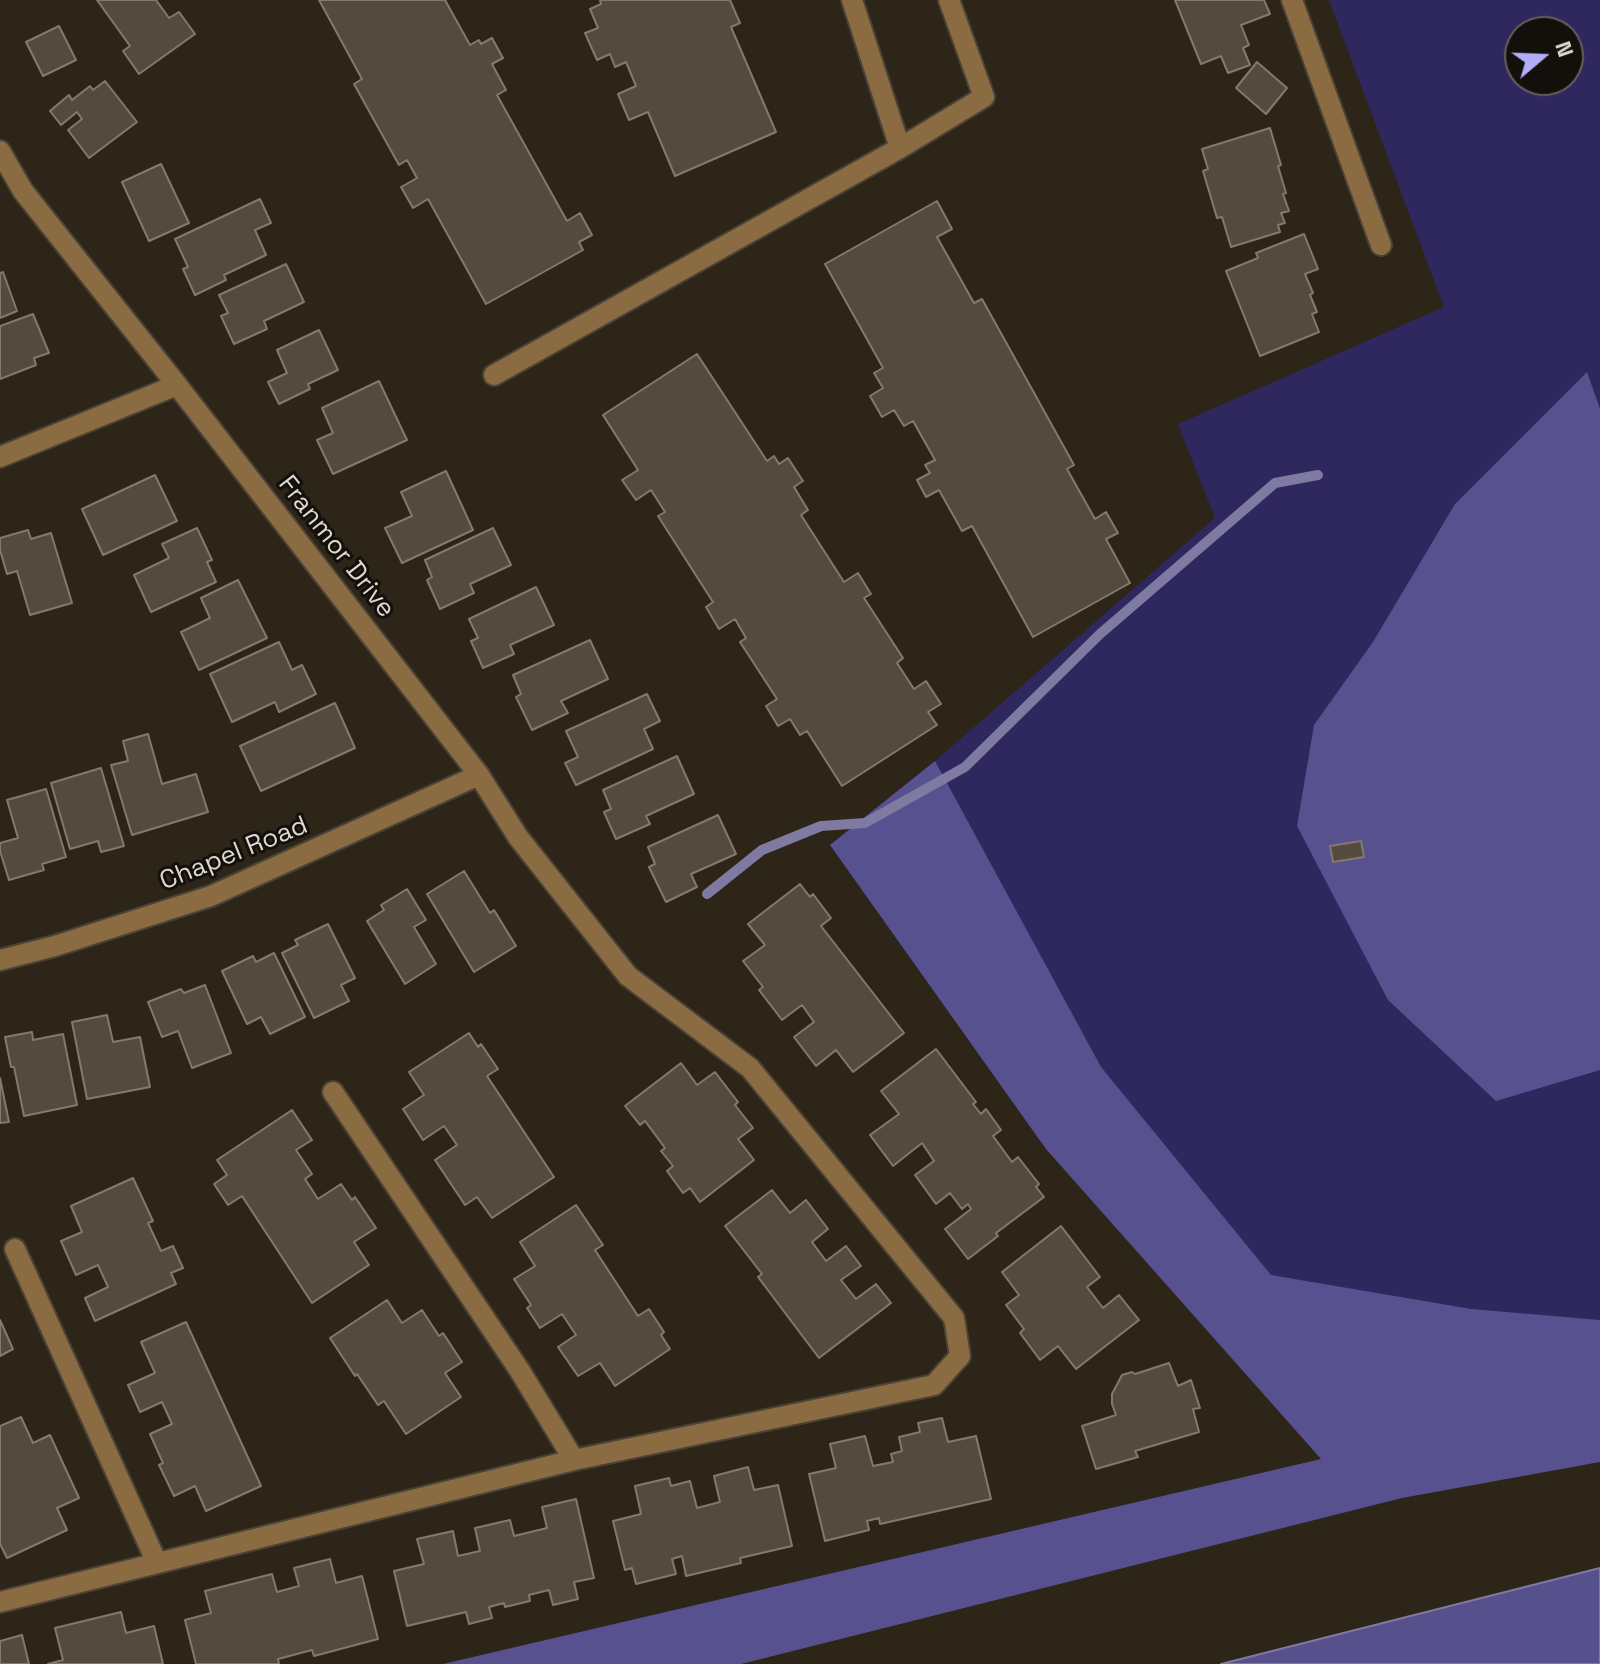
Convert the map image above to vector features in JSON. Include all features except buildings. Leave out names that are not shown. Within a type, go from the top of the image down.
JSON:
[{"type":"street","points":[[852,0],[900,148]]},
{"type":"street","points":[[494,375],[900,148],[984,97],[949,0]]},
{"type":"street","points":[[1292,0],[1381,245]]},
{"type":"street","name":"Franmor Drive","points":[[0,151],[23,191],[479,775],[518,837],[628,976],[750,1068],[954,1318],[960,1356],[934,1385],[574,1460]]},
{"type":"street","points":[[0,457],[177,385]]},
{"type":"street","name":"Chapel Road","points":[[0,960],[55,946],[211,896],[479,775]]},
{"type":"street","points":[[0,1602],[574,1460],[520,1371],[333,1092]]},
{"type":"street","points":[[15,1249],[157,1563]]},
{"type":"shaded area","points":[[1329,0],[1600,0],[1600,1462],[1046,1149],[830,845],[935,761],[1215,518],[1178,424],[1444,307]]},
{"type":"shaded area","points":[[1587,372],[1600,409],[1600,1070],[1496,1101],[1388,1000],[1297,826],[1314,725],[1373,642],[1455,504]]},
{"type":"shaded area","points":[[935,761],[1101,1067],[1271,1275],[1471,1309],[1600,1320],[1600,1462],[1402,1498],[741,1664],[443,1664],[1321,1459],[1046,1149],[830,845]]},
{"type":"shaded area","points":[[1600,1568],[1600,1664],[1221,1664]]},
{"type":"waterway","points":[[707,894],[762,850],[821,826],[865,823],[965,767],[1100,634],[1275,483],[1318,475]]}]
